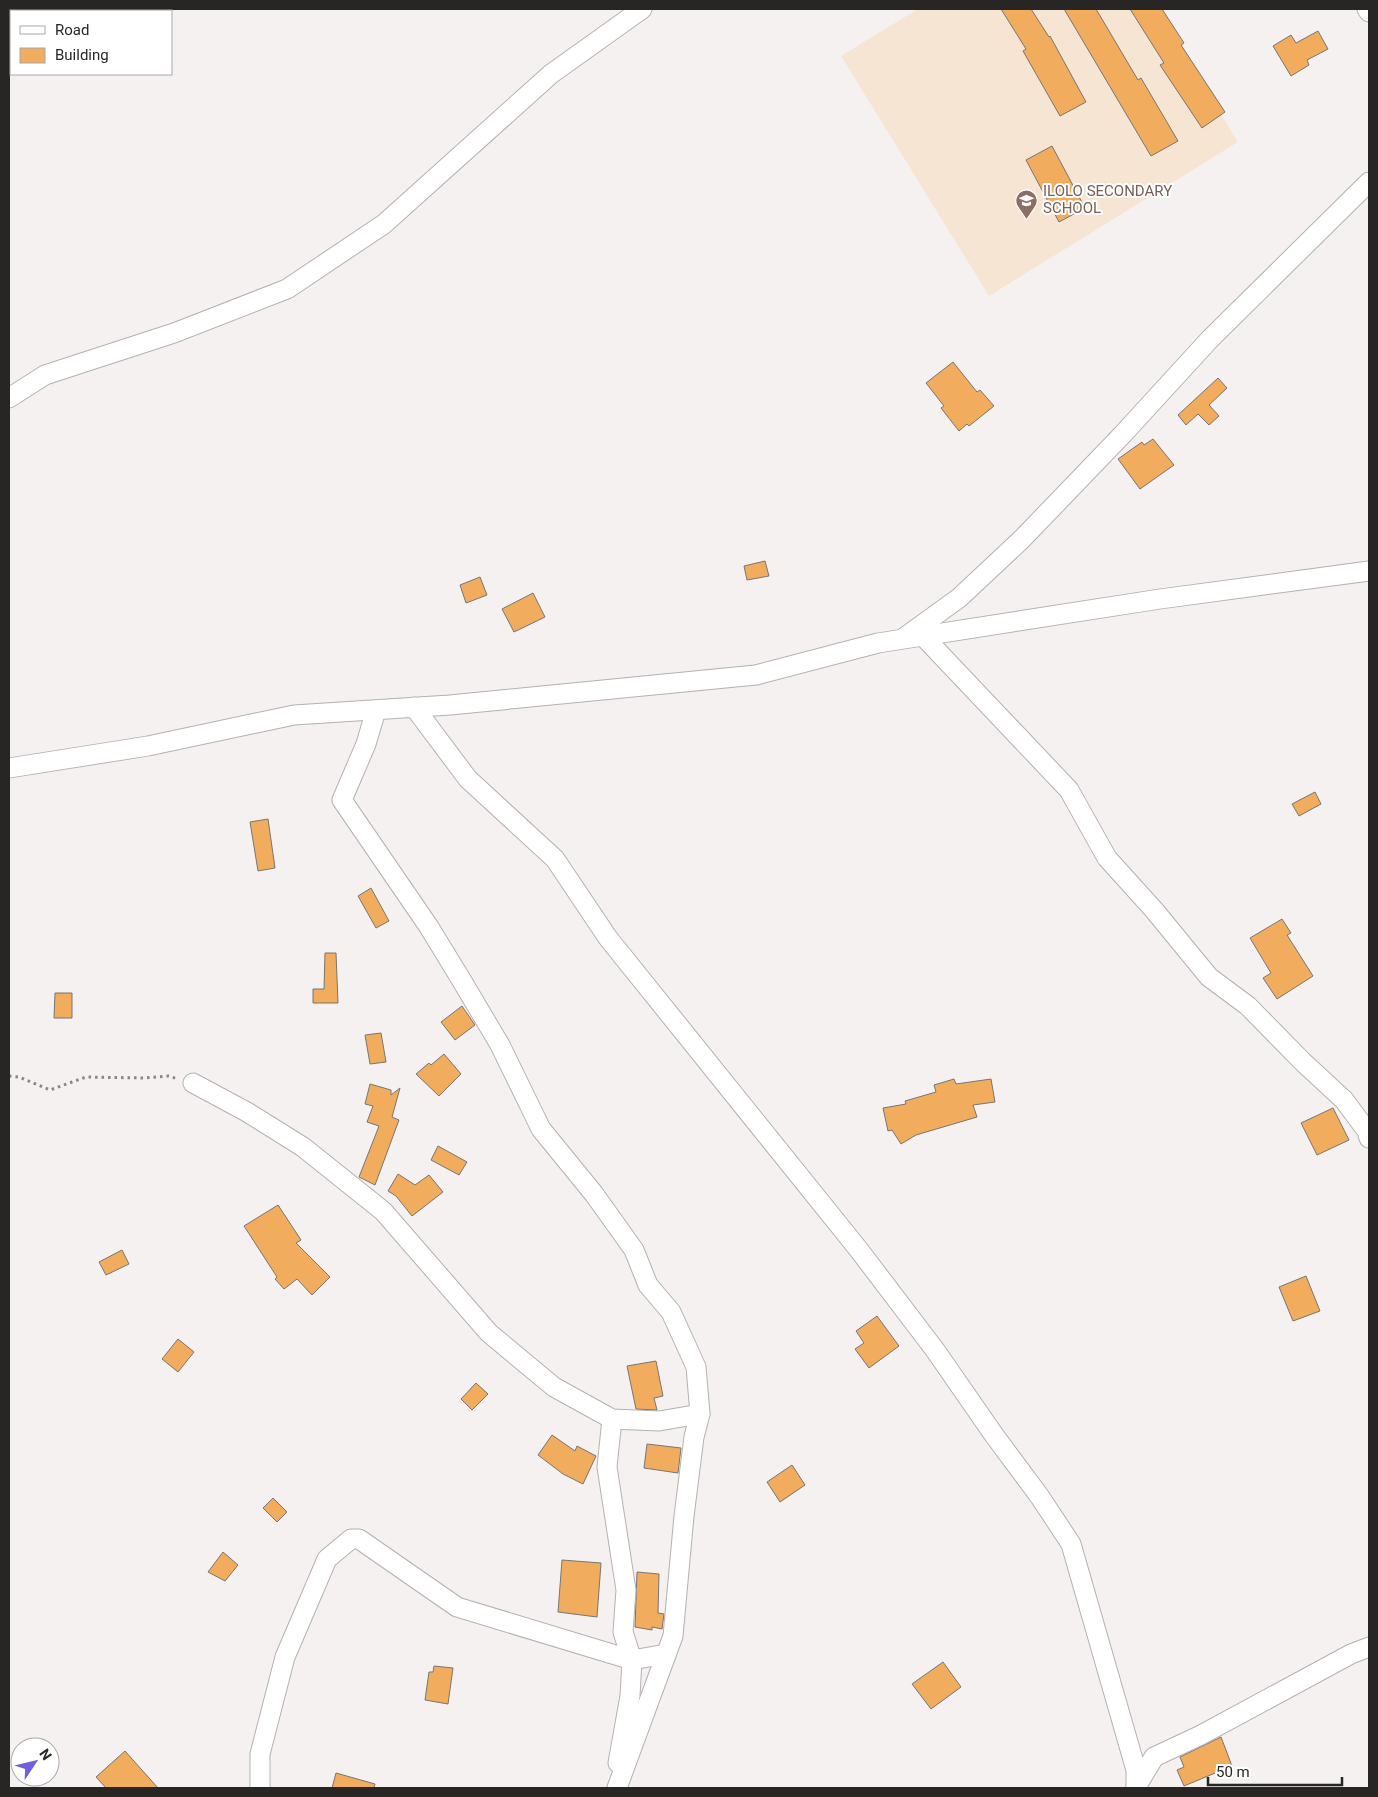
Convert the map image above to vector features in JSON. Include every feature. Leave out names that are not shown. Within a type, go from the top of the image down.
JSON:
[{"type":"street","points":[[9,398],[45,374],[174,334],[287,289],[384,224],[552,74],[642,9]]},
{"type":"street","points":[[902,639],[959,598],[1022,539],[1123,434],[1210,339],[1369,182]]},
{"type":"street","points":[[9,768],[148,746],[294,715],[414,707],[756,675],[878,643],[1160,599],[1369,571]]},
{"type":"street","points":[[923,636],[1069,790],[1107,858],[1154,910],[1210,977],[1248,1006],[1303,1062],[1344,1100],[1367,1131],[1369,1138]]},
{"type":"street","points":[[414,707],[468,779],[555,859],[608,938],[860,1250],[935,1350],[1040,1497],[1071,1544],[1136,1770],[1136,1788]]},
{"type":"street","points":[[376,710],[366,744],[342,800],[424,919],[462,981],[500,1045],[542,1129],[594,1194],[634,1250],[648,1285],[671,1312],[696,1367],[700,1414],[694,1437],[684,1516],[673,1636],[617,1788]]},
{"type":"street","points":[[193,1083],[247,1112],[303,1148],[383,1211],[489,1333],[554,1387],[612,1419],[659,1421],[700,1414]]},
{"type":"street","points":[[612,1419],[607,1467],[626,1590],[623,1632],[632,1660],[630,1696],[619,1755],[617,1788]]},
{"type":"street","points":[[260,1788],[260,1754],[285,1657],[327,1558],[351,1539],[359,1539],[457,1607],[632,1660],[666,1654]]},
{"type":"street","points":[[1136,1788],[1154,1757],[1201,1735],[1351,1654],[1369,1647]]},
{"type":"path","points":[[9,1076],[19,1076],[50,1090],[86,1077],[144,1078],[168,1076],[193,1083]]},
{"type":"shaded area","name":"ILOLO SECONDARY SCHOOL","points":[[918,9],[1156,9],[1238,142],[989,296],[841,56]]},
{"type":"building","points":[[1001,9],[1031,9],[1050,36],[1086,102],[1060,116],[1023,51],[1026,49]]},
{"type":"building","points":[[1064,9],[1096,9],[1138,80],[1141,78],[1178,141],[1151,156]]},
{"type":"building","points":[[1130,9],[1162,9],[1184,43],[1181,45],[1225,112],[1202,128],[1160,65],[1164,63]]},
{"type":"building","points":[[1318,31],[1328,49],[1307,60],[1309,65],[1291,76],[1273,46],[1291,35],[1296,43]]},
{"type":"building","points":[[1052,146],[1085,208],[1059,222],[1026,160]]},
{"type":"building","points":[[953,362],[977,392],[980,390],[994,406],[969,426],[967,424],[959,431],[941,408],[944,406],[926,383]]},
{"type":"building","points":[[1218,378],[1227,388],[1209,405],[1219,416],[1209,425],[1198,414],[1186,425],[1178,415]]},
{"type":"building","points":[[1153,439],[1174,465],[1140,489],[1118,459],[1142,442],[1144,445]]},
{"type":"building","points":[[765,561],[769,576],[747,580],[744,566]]},
{"type":"building","points":[[480,577],[487,595],[466,603],[460,585]]},
{"type":"building","points":[[533,593],[545,617],[514,632],[502,609]]},
{"type":"building","points":[[1315,792],[1321,804],[1299,816],[1292,804]]},
{"type":"building","points":[[268,819],[275,868],[258,871],[250,822]]},
{"type":"building","points":[[371,888],[389,921],[376,928],[358,896]]},
{"type":"building","points":[[1282,919],[1291,933],[1287,935],[1313,976],[1277,999],[1263,978],[1271,973],[1250,938]]},
{"type":"building","points":[[325,953],[336,953],[338,1003],[313,1003],[313,989],[324,989]]},
{"type":"building","points":[[55,993],[72,993],[72,1018],[54,1018]]},
{"type":"building","points":[[462,1006],[475,1025],[455,1040],[441,1022]]},
{"type":"building","points":[[381,1033],[386,1062],[370,1064],[365,1035]]},
{"type":"building","points":[[444,1054],[461,1074],[439,1096],[416,1074]]},
{"type":"building","points":[[954,1079],[956,1084],[991,1079],[995,1102],[973,1105],[977,1117],[916,1135],[901,1144],[892,1130],[888,1131],[883,1108],[906,1104],[905,1101],[936,1092],[934,1085]]},
{"type":"building","points":[[370,1084],[391,1090],[391,1095],[400,1088],[392,1117],[399,1120],[375,1185],[359,1177],[379,1126],[367,1122],[373,1106],[365,1104]]},
{"type":"building","points":[[1333,1108],[1349,1140],[1317,1155],[1301,1123]]},
{"type":"building","points":[[438,1146],[467,1162],[459,1175],[431,1160]]},
{"type":"building","points":[[398,1174],[415,1185],[429,1175],[443,1192],[412,1216],[396,1196],[388,1191]]},
{"type":"building","points":[[278,1205],[301,1240],[296,1243],[330,1277],[312,1295],[297,1279],[284,1289],[275,1279],[277,1277],[244,1226]]},
{"type":"building","points":[[122,1250],[129,1264],[106,1275],[99,1262]]},
{"type":"building","points":[[1306,1276],[1320,1311],[1293,1321],[1279,1287]]},
{"type":"building","points":[[877,1316],[899,1346],[869,1368],[855,1349],[864,1343],[856,1331]]},
{"type":"building","points":[[178,1339],[194,1352],[178,1372],[162,1359]]},
{"type":"building","points":[[656,1361],[663,1396],[654,1398],[657,1410],[636,1409],[627,1366]]},
{"type":"building","points":[[476,1383],[488,1394],[472,1410],[461,1399]]},
{"type":"building","points":[[552,1435],[575,1451],[577,1446],[596,1456],[583,1484],[563,1474],[538,1455]]},
{"type":"building","points":[[647,1444],[681,1448],[678,1473],[644,1468]]},
{"type":"building","points":[[792,1465],[805,1485],[780,1502],[767,1482]]},
{"type":"building","points":[[273,1498],[287,1512],[277,1522],[263,1508]]},
{"type":"building","points":[[223,1552],[238,1565],[225,1581],[208,1572]]},
{"type":"building","points":[[562,1560],[601,1563],[597,1617],[558,1612]]},
{"type":"building","points":[[637,1572],[659,1574],[658,1613],[664,1614],[662,1629],[652,1627],[652,1630],[635,1627]]},
{"type":"building","points":[[943,1662],[961,1687],[931,1709],[912,1684]]},
{"type":"building","points":[[434,1666],[453,1668],[448,1704],[425,1700],[429,1672],[433,1672]]},
{"type":"building","points":[[1221,1737],[1232,1766],[1184,1786],[1177,1770],[1184,1767],[1180,1757]]},
{"type":"building","points":[[125,1751],[158,1788],[106,1788],[96,1777]]},
{"type":"building","points":[[336,1773],[375,1784],[374,1788],[332,1788]]},
{"type":"place","name":"ILOLO SECONDARY SCHOOL","points":[[1027,219]]}]
